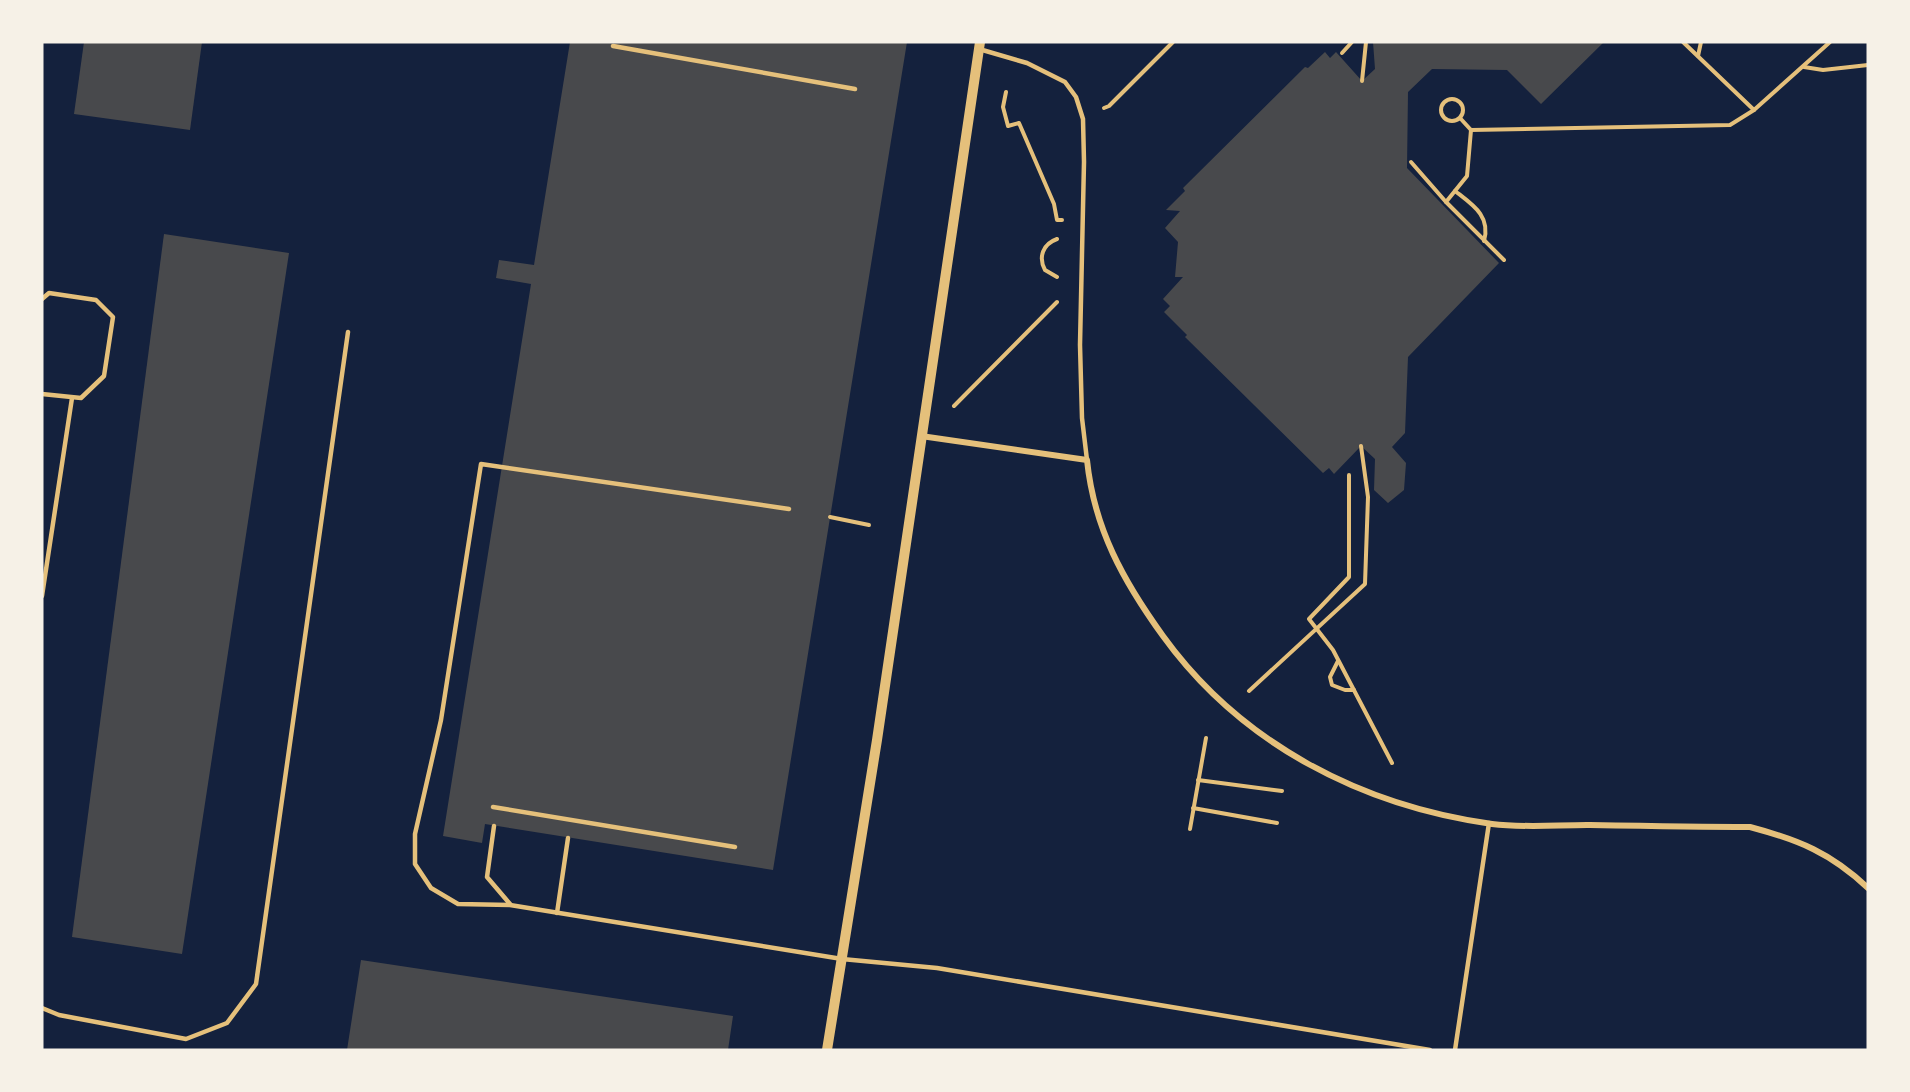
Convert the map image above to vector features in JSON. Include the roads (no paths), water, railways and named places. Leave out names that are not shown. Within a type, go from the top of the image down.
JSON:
[{"type":"street","points":[[827,1050],[877,740],[980,46]]},
{"type":"street","points":[[921,436],[1087,460],[1090,484],[1110,553],[1175,653],[1231,710],[1296,759],[1340,781],[1449,817],[1489,823],[1750,827],[1788,837],[1822,852],[1868,888]]},
{"type":"lane","points":[[613,46],[855,89]]},
{"type":"lane","points":[[980,46],[1046,70],[1065,82],[1076,98],[1083,119],[1080,345],[1082,418],[1087,460]]},
{"type":"lane","points":[[42,299],[49,293],[96,300],[113,317],[104,376],[81,398],[42,394]]},
{"type":"lane","points":[[42,1008],[59,1016],[186,1039],[227,1023],[256,984],[348,332]]},
{"type":"lane","points":[[42,596],[72,398]]},
{"type":"lane","points":[[789,509],[481,464],[441,720],[415,834],[415,864],[431,888],[458,904],[510,905],[842,959],[937,968],[1430,1050]]},
{"type":"lane","points":[[493,807],[735,847]]},
{"type":"lane","points":[[1455,1050],[1489,823]]},
{"type":"lane","points":[[494,826],[487,877],[510,905]]},
{"type":"lane","points":[[557,913],[568,838]]}]
